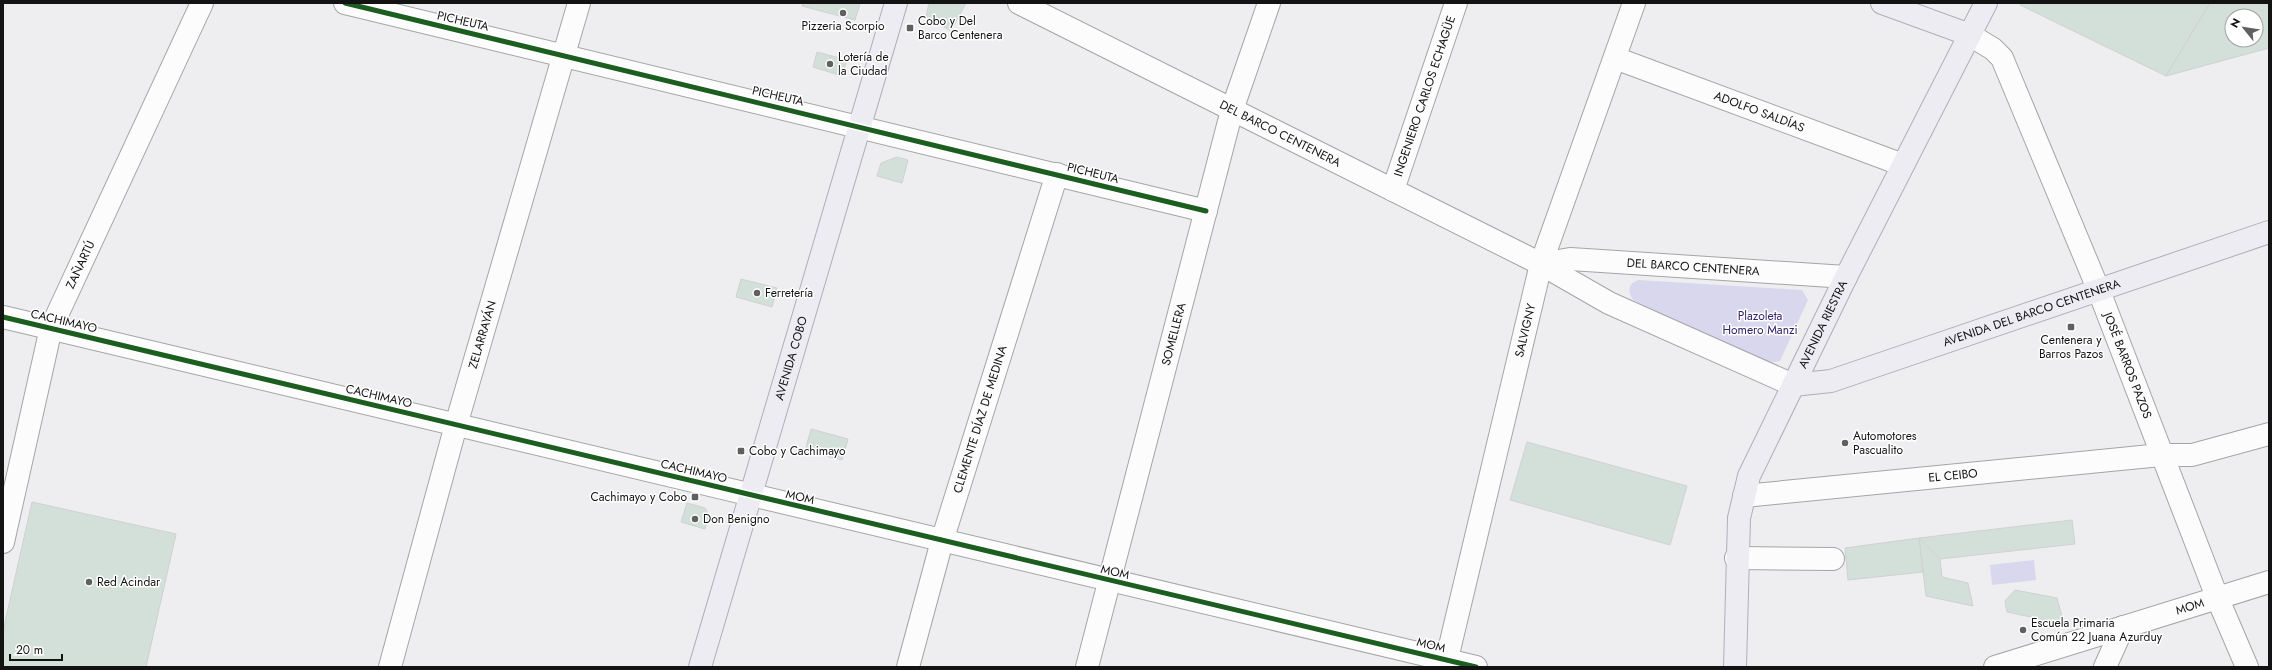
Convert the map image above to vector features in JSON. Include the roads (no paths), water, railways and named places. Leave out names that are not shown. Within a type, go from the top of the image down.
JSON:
[{"type":"main road","name":"AVENIDA COBO","points":[[700,667],[896,3]]},
{"type":"main road","points":[[1882,3],[1970,36]]},
{"type":"main road","name":"AVENIDA RIESTRA","points":[[1735,667],[1738,518],[1749,476],[1846,277],[1986,3]]},
{"type":"main road","name":"AVENIDA DEL BARCO CENTENERA","points":[[1793,385],[1831,381],[2269,232]]},
{"type":"street","name":"ZAÑARTÚ","points":[[3,542],[51,328],[202,3]]},
{"type":"street","name":"PICHEUTA","points":[[345,3],[1206,211]]},
{"type":"street","name":"ZELARRAYÁN","points":[[390,667],[456,425],[579,3]]},
{"type":"street","name":"DEL BARCO CENTENERA","points":[[1019,3],[1056,11],[1232,110],[1541,264],[1609,303],[1793,385]]},
{"type":"street","name":"SOMELLERA","points":[[1087,667],[1108,580],[1232,110],[1269,3]]},
{"type":"street","name":"INGENIERO CARLOS ECHAGÜE","points":[[1393,190],[1456,3]]},
{"type":"street","name":"SALVIGNY","points":[[1446,663],[1541,264],[1634,3]]},
{"type":"street","name":"JOSÉ BARROS PAZOS","points":[[1970,36],[1993,49],[2002,58],[2098,291],[2217,597],[2247,667]]},
{"type":"street","name":"ADOLFO SALDÍAS","points":[[1615,58],[1903,165]]},
{"type":"street","name":"CLEMENTE DÍAZ DE MEDINA","points":[[908,667],[942,541],[1057,174]]},
{"type":"street","name":"DEL BARCO CENTENERA","points":[[1541,264],[1570,259],[1846,277]]},
{"type":"street","name":"CACHIMAYO","points":[[3,317],[750,495]]},
{"type":"street","name":"EL CEIBO","points":[[1744,496],[2162,455],[2192,455],[2269,434]]},
{"type":"street","name":"MOM","points":[[750,495],[1108,580],[1446,663],[1476,667]]},
{"type":"street","points":[[1736,558],[1833,559]]},
{"type":"street","name":"MOM","points":[[1995,667],[2269,582]]},
{"type":"street","points":[[2105,667],[2123,627]]},
{"type":"place","name":"Pizzeria Scorpio","points":[[843,13]]},
{"type":"place","name":"Cobo y Del Barco Centenera","points":[[910,28]]},
{"type":"place","name":"Lotería de la Ciudad","points":[[830,64]]},
{"type":"place","name":"Ferretería","points":[[757,293]]},
{"type":"place","name":"Centenera y Barros Pazos","points":[[2071,327]]},
{"type":"place","name":"Automotores Pascualito","points":[[1845,443]]},
{"type":"place","name":"Cobo y Cachimayo","points":[[741,451]]},
{"type":"place","name":"Cachimayo y Cobo","points":[[695,497]]},
{"type":"place","name":"Don Benigno","points":[[695,519]]},
{"type":"place","name":"Red Acindar","points":[[89,582]]},
{"type":"place","name":"Escuela Primaria Común 22 Juana Azurduy","points":[[2023,630]]},
{"type":"park label","name":"Plazoleta Homero Manzi","points":[[1760,323]]}]
